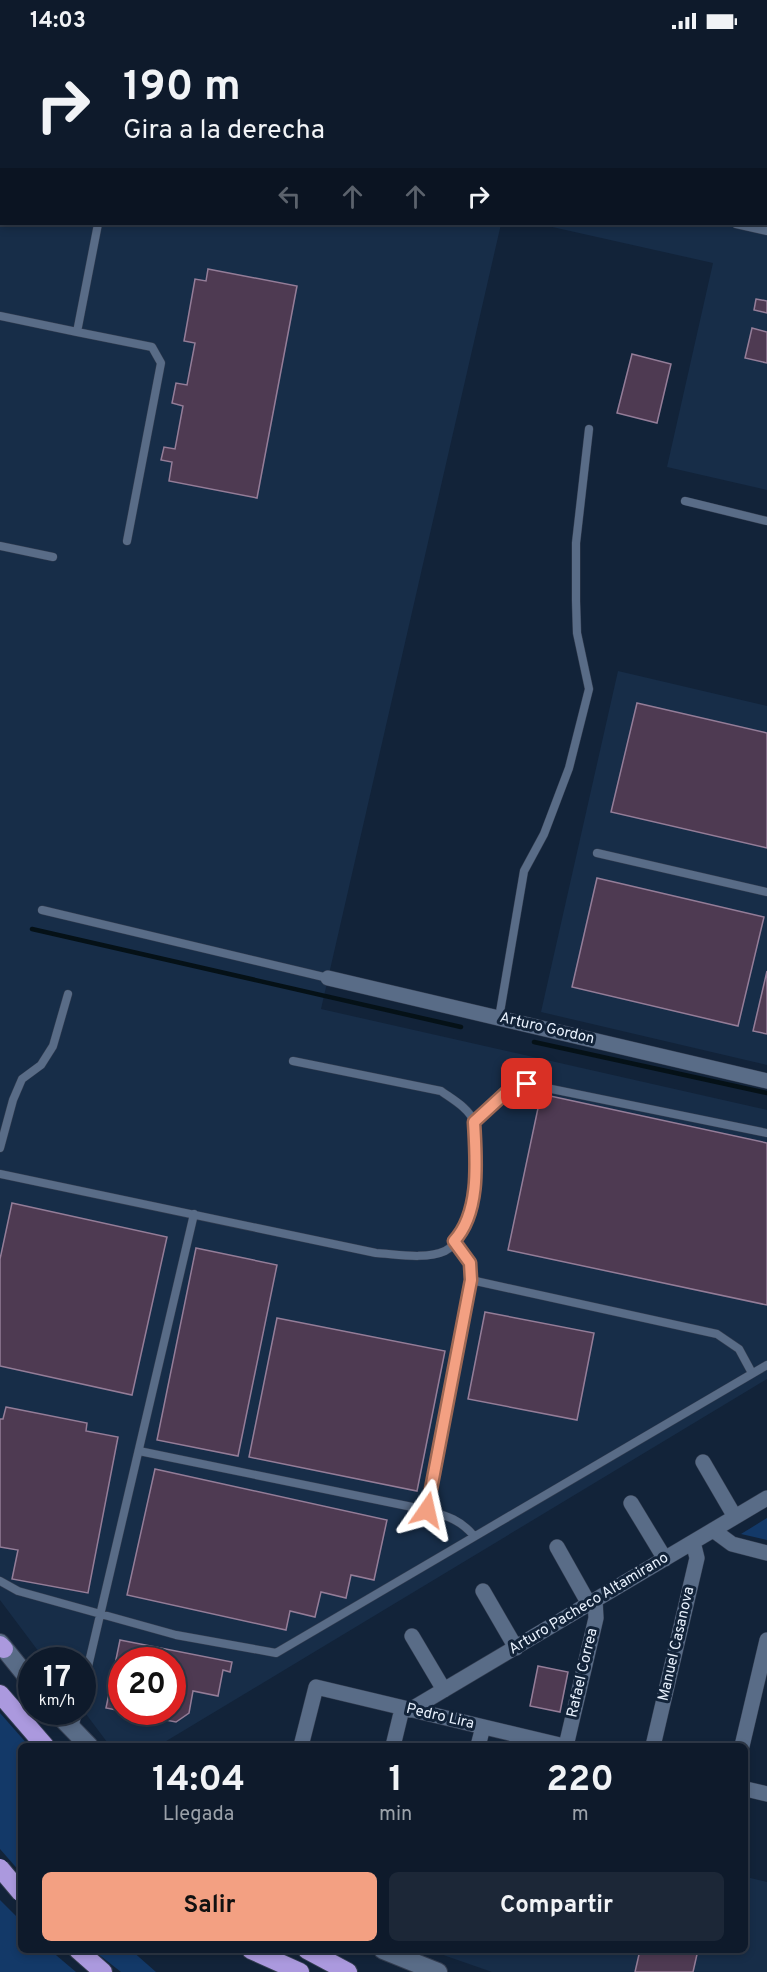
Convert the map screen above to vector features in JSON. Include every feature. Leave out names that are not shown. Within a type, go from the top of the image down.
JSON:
[{"type":"highway","points":[[0,1694],[42,1743]]},
{"type":"highway","points":[[0,1868],[18,1889]]},
{"type":"highway","points":[[0,1880],[18,1883]]},
{"type":"highway","points":[[81,1953],[103,1972]]},
{"type":"highway","points":[[258,1953],[300,1972]]},
{"type":"highway","points":[[312,1953],[348,1972]]},
{"type":"street","name":"Arturo Gordon","points":[[328,978],[767,1081]]},
{"type":"street","points":[[703,1462],[735,1518]]},
{"type":"street","name":"Arturo Pacheco Altamirano","points":[[406,1709],[444,1690],[516,1648],[767,1498]]},
{"type":"street","points":[[631,1503],[665,1559]]},
{"type":"street","points":[[713,1530],[732,1544],[767,1553]]},
{"type":"street","name":"Manuel Casanova","points":[[654,1743],[697,1558],[693,1542]]},
{"type":"street","points":[[557,1547],[592,1602]]},
{"type":"street","points":[[483,1591],[516,1648]]},
{"type":"street","name":"Rafael Correa","points":[[566,1743],[596,1618],[592,1602]]},
{"type":"street","points":[[412,1636],[444,1690]]},
{"type":"street","points":[[743,1743],[767,1640]]},
{"type":"street","points":[[1,1646],[18,1666]]},
{"type":"street","name":"Pedro Lira","points":[[302,1743],[316,1687],[552,1743]]},
{"type":"street","points":[[394,1743],[406,1709]]},
{"type":"street","points":[[69,1725],[86,1743]]},
{"type":"street","points":[[479,1743],[483,1727]]},
{"type":"street","points":[[748,1789],[767,1794]]},
{"type":"street","points":[[390,1953],[438,1972]]},
{"type":"lane","points":[[77,332],[98,225]]},
{"type":"lane","points":[[740,225],[767,231]]},
{"type":"lane","points":[[0,316],[152,347],[161,363],[127,540]]},
{"type":"lane","points":[[498,1018],[524,871],[544,834],[569,768],[589,689],[577,633],[576,601],[576,543],[589,429]]},
{"type":"lane","points":[[685,501],[767,521]]},
{"type":"lane","points":[[0,546],[53,557]]},
{"type":"lane","points":[[597,853],[767,892]]},
{"type":"lane","points":[[42,910],[328,978]]},
{"type":"lane","points":[[0,1148],[13,1100],[22,1080],[41,1065],[53,1046],[68,994]]},
{"type":"lane","points":[[0,1174],[376,1253],[416,1256],[446,1251],[463,1232],[472,1204],[476,1156],[474,1122],[461,1104],[441,1091],[293,1061]]},
{"type":"lane","points":[[474,1122],[512,1087],[527,1084],[767,1133]]},
{"type":"lane","points":[[93,1647],[194,1214]]},
{"type":"lane","points":[[427,1510],[471,1280],[470,1263],[454,1241]]},
{"type":"lane","points":[[471,1280],[717,1334],[739,1349],[752,1373]]},
{"type":"lane","points":[[0,1581],[18,1591],[176,1635],[276,1653],[767,1365]]},
{"type":"lane","points":[[139,1451],[427,1510],[453,1518],[465,1525],[474,1536]]},
{"type":"lane","points":[[74,1731],[75,1725]]},
{"type":"shaded area","points":[[0,225],[501,225],[321,1009],[767,1110],[767,1379],[163,1743],[108,1743],[94,1725],[96,1647],[35,1647],[0,1600]]},
{"type":"shaded area","points":[[543,225],[767,225],[767,490],[667,467],[713,263]]},
{"type":"shaded area","points":[[618,671],[767,706],[767,1065],[541,1012]]},
{"type":"shaded area","points":[[767,1518],[767,1540],[741,1534]]},
{"type":"shaded area","points":[[0,1713],[26,1743],[18,1743],[18,1870],[0,1849]]},
{"type":"shaded area","points":[[748,1877],[767,1882],[767,1972],[492,1972],[438,1953],[748,1953]]},
{"type":"shaded area","points":[[0,1900],[18,1918],[18,1953],[54,1953],[76,1972],[0,1972]]},
{"type":"shaded area","points":[[97,1953],[134,1953],[156,1972],[121,1972]]},
{"type":"building","points":[[208,269],[297,286],[257,498],[169,481],[172,462],[161,460],[164,447],[175,449],[183,406],[172,403],[176,383],[187,385],[195,343],[184,341],[195,279],[206,281]]},
{"type":"building","points":[[756,299],[767,301],[767,313],[754,310]]},
{"type":"building","points":[[752,328],[767,332],[767,363],[745,358]]},
{"type":"building","points":[[632,354],[671,364],[657,423],[617,413]]},
{"type":"building","points":[[637,703],[767,733],[767,848],[611,812]]},
{"type":"building","points":[[597,878],[764,917],[738,1026],[572,987]]},
{"type":"building","points":[[767,971],[767,1034],[753,1031]]},
{"type":"building","points":[[541,1094],[767,1143],[767,1305],[508,1250]]},
{"type":"building","points":[[12,1203],[167,1237],[132,1395],[0,1366],[0,1259]]},
{"type":"building","points":[[196,1248],[277,1265],[238,1456],[157,1440]]},
{"type":"building","points":[[485,1312],[594,1333],[577,1420],[468,1399]]},
{"type":"building","points":[[277,1318],[445,1351],[417,1491],[249,1457]]},
{"type":"building","points":[[6,1407],[87,1423],[86,1431],[118,1437],[88,1593],[12,1579],[18,1550],[0,1547],[0,1419],[3,1419]]},
{"type":"building","points":[[155,1469],[387,1520],[374,1580],[351,1575],[346,1598],[321,1592],[315,1617],[290,1611],[286,1630],[127,1595]]},
{"type":"building","points":[[120,1640],[156,1647],[119,1647]]},
{"type":"building","points":[[186,1653],[232,1662],[230,1672],[223,1670],[218,1696],[193,1691],[189,1713],[186,1715]]},
{"type":"building","points":[[538,1666],[568,1672],[560,1712],[530,1706]]},
{"type":"building","points":[[639,1953],[697,1953],[693,1972],[635,1972]]},
{"type":"waterway","points":[[32,929],[461,1027]]},
{"type":"waterway","points":[[534,1042],[767,1093]]},
{"type":"route","points":[[427,1510],[471,1280],[470,1263],[454,1241],[463,1232],[472,1204],[476,1156],[474,1122],[512,1087],[527,1084]]}]
